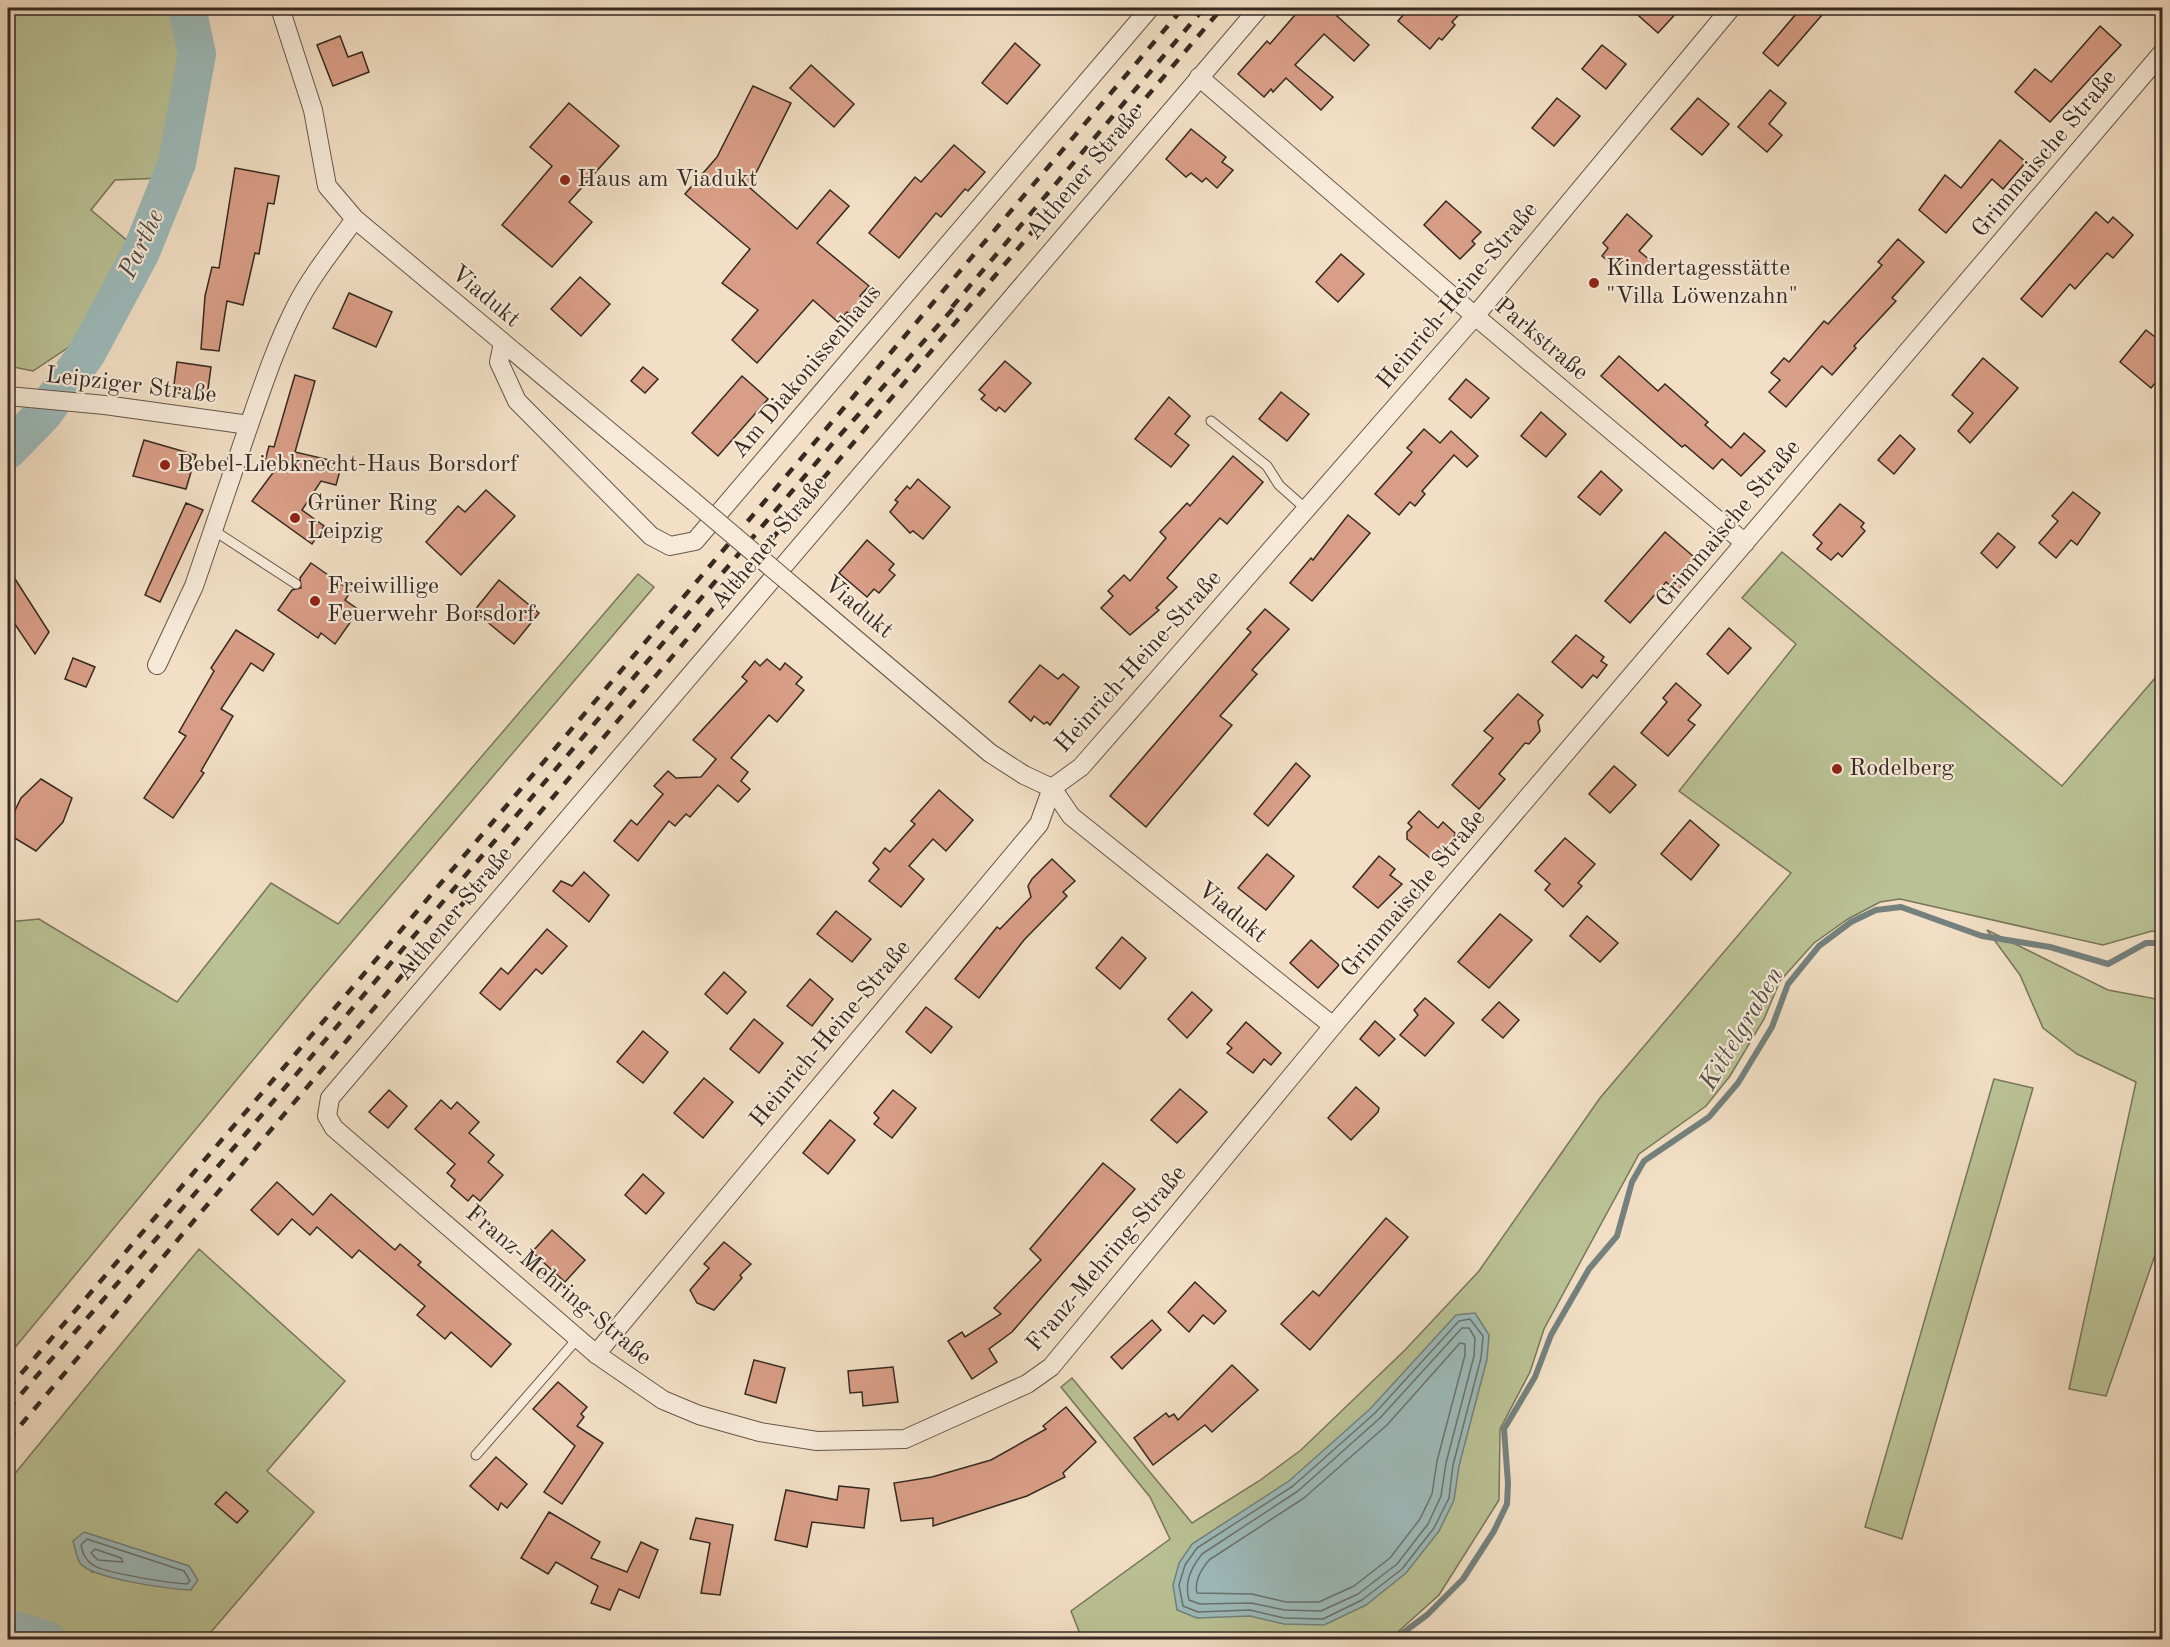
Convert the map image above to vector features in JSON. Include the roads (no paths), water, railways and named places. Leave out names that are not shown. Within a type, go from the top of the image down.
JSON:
[{"type":"street","points":[[157,665],[194,586],[276,350],[296,306],[327,257],[355,219],[327,186],[314,110],[280,8]]},
{"type":"street","name":"Am Diakonissenhaus","points":[[503,343],[499,362],[517,401],[651,536],[670,546],[694,541],[1150,8]]},
{"type":"street","name":"Althener Straße","points":[[327,1116],[330,1098],[1259,8]]},
{"type":"street","name":"Heinrich-Heine-Straße","points":[[596,1354],[1039,824],[1052,788],[1081,767],[1475,316],[1731,8]]},
{"type":"street","name":"Grimmaische Straße","points":[[1333,1026],[2163,53]]},
{"type":"street","name":"Parkstraße","points":[[1199,77],[1475,316],[1745,543]]},
{"type":"street","name":"Viadukt","points":[[355,219],[990,753],[1024,775],[1052,788],[1071,816],[1333,1026]]},
{"type":"street","name":"Leipziger Straße","points":[[8,396],[105,405],[249,425]]},
{"type":"street","name":"Franz-Mehring-Straße","points":[[327,1116],[334,1128],[596,1354],[663,1400],[730,1424],[818,1441],[905,1438],[1027,1384],[1051,1367],[1333,1026]]},
{"type":"lane","points":[[1210,421],[1267,466],[1279,484],[1306,509]]},
{"type":"lane","points":[[213,530],[296,584]]},
{"type":"lane","points":[[476,1455],[578,1338]]},
{"type":"water","points":[[1475,1313],[1489,1335],[1487,1359],[1459,1466],[1454,1500],[1439,1531],[1406,1573],[1366,1605],[1324,1625],[1284,1624],[1250,1616],[1197,1618],[1177,1610],[1173,1585],[1179,1563],[1192,1544],[1289,1481],[1370,1409],[1456,1315]]},
{"type":"water","points":[[84,1532],[189,1566],[198,1580],[191,1590],[166,1588],[115,1578],[87,1569],[80,1563],[73,1541]]},
{"type":"waterway","name":"Parthe","points":[[8,450],[44,413],[87,353],[141,252],[177,163],[197,54],[187,8]]},
{"type":"waterway","name":"Kittelgraben","points":[[1393,1640],[1427,1615],[1463,1579],[1494,1531],[1507,1504],[1508,1483],[1504,1429],[1535,1377],[1551,1335],[1589,1269],[1617,1236],[1632,1182],[1644,1161],[1709,1117],[1738,1083],[1772,1027],[1788,984],[1819,946],[1851,922],[1876,910],[1901,907],[1982,936],[2050,947],[2108,964],[2146,943],[2162,943]]},
{"type":"waterway","name":"Parthe","points":[[8,1628],[47,1640]]},
{"type":"railway","points":[[8,1389],[352,988],[1183,8]]},
{"type":"railway","points":[[952,307],[1204,8]]},
{"type":"railway","points":[[8,1440],[1222,8]]},
{"type":"railway","points":[[8,1409],[163,1231],[833,443],[958,303]]},
{"type":"place","name":"Haus am Viadukt","points":[[565,180]]},
{"type":"place","name":"Kindertagesstätte \"Villa Löwenzahn\"","points":[[1594,283]]},
{"type":"place","name":"Bebel-Liebknecht-Haus Borsdorf","points":[[165,465]]},
{"type":"place","name":"Grüner Ring Leipzig","points":[[295,518]]},
{"type":"place","name":"Freiwillige Feuerwehr Borsdorf","points":[[315,601]]},
{"type":"place","name":"Rodelberg","points":[[1837,769]]}]
